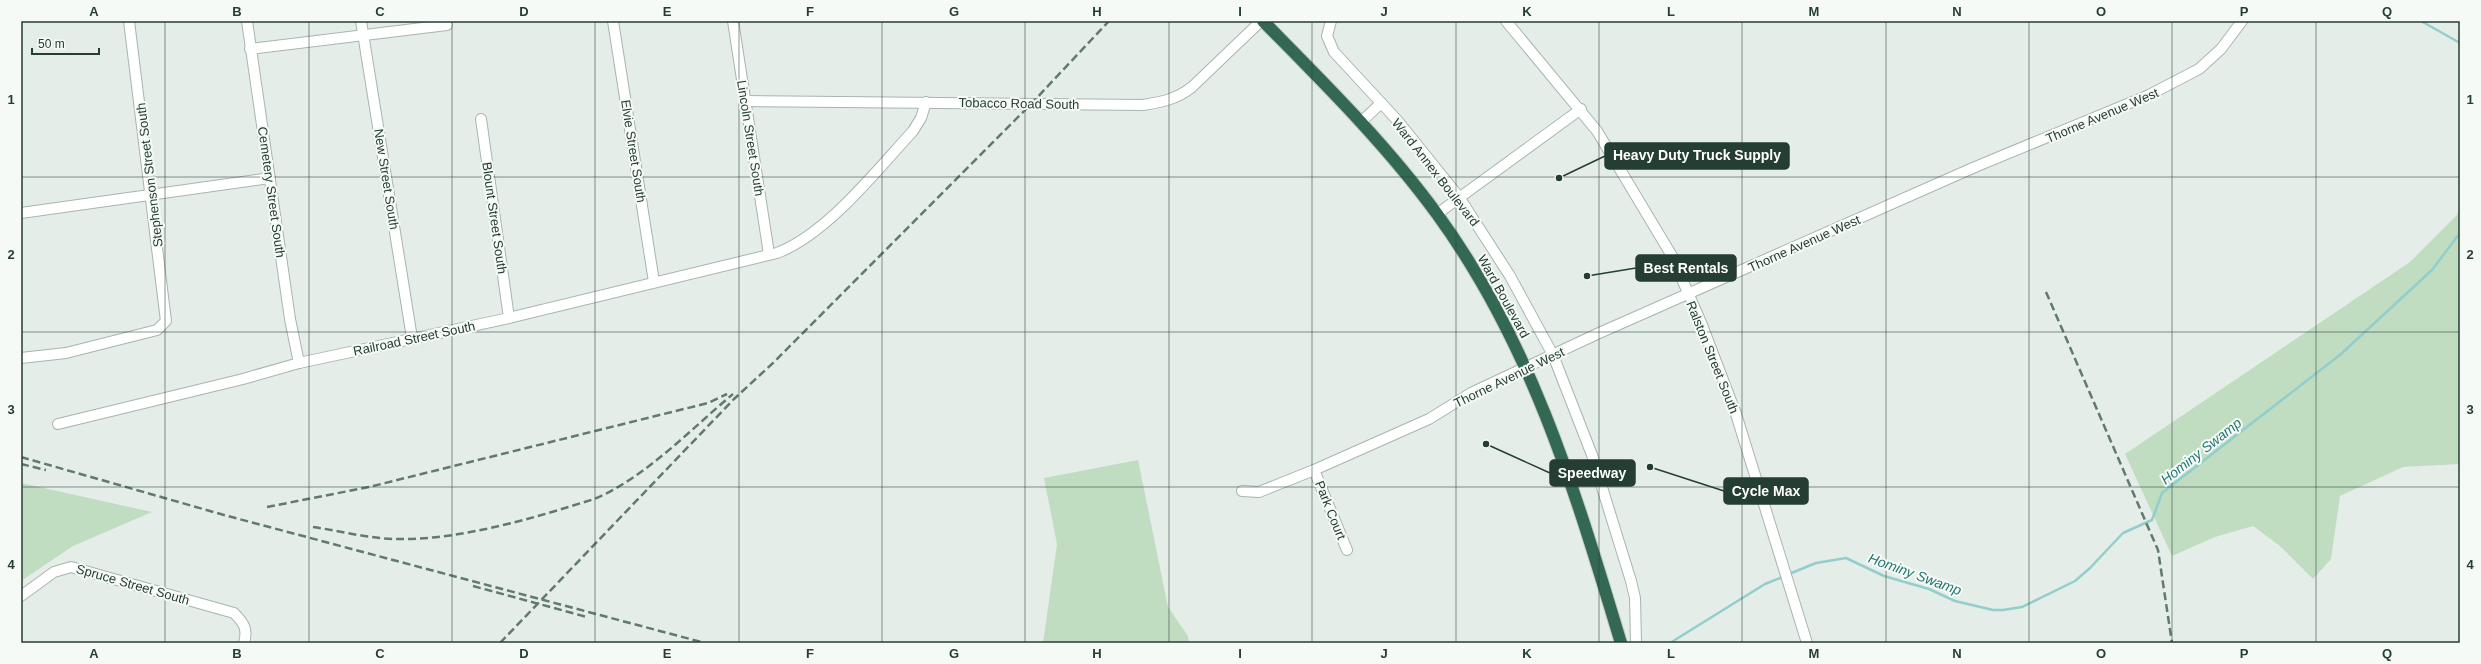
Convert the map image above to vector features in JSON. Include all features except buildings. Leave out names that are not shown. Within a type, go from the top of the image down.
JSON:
[{"type":"highway","name":"Ward Boulevard","points":[[1262,21],[1361,122],[1437,214],[1484,286],[1526,367],[1563,458],[1621,643]]},
{"type":"street","name":"Stephenson Street South","points":[[21,358],[85,349],[161,327],[166,321],[166,306],[129,21]]},
{"type":"street","name":"Cemetery Street South","points":[[247,21],[290,319],[299,362]]},
{"type":"street","name":"New Street South","points":[[361,21],[412,338]]},
{"type":"street","name":"Elvie Street South","points":[[613,21],[654,282]]},
{"type":"street","name":"Lincoln Street South","points":[[733,21],[770,254]]},
{"type":"street","name":"Tobacco Road South","points":[[746,101],[1142,105],[1163,102],[1182,95],[1192,87],[1262,21]]},
{"type":"street","name":"Ward Annex Boulevard","points":[[1331,21],[1327,36],[1334,52],[1381,103],[1459,198],[1510,276],[1553,355],[1592,455],[1636,598],[1636,643]]},
{"type":"street","name":"Ralston Street South","points":[[1506,21],[1597,131],[1672,256],[1736,414],[1782,558],[1807,643]]},
{"type":"street","name":"Thorne Avenue West","points":[[1242,491],[1259,492],[1314,470],[1429,419],[1471,393],[1526,367],[1975,167],[2184,79],[2216,55],[2242,21]]},
{"type":"street","points":[[250,49],[447,25]]},
{"type":"street","name":"Railroad Street South","points":[[58,424],[243,380],[299,362],[509,318],[770,254],[794,246],[828,222],[913,131],[921,118],[926,102]]},
{"type":"street","points":[[1361,122],[1381,103]]},
{"type":"street","points":[[1437,214],[1581,110]]},
{"type":"street","name":"Blount Street South","points":[[481,119],[509,318]]},
{"type":"street","points":[[21,213],[270,178]]},
{"type":"street","name":"Park Court","points":[[1314,470],[1347,550]]},
{"type":"street","name":"Spruce Street South","points":[[21,596],[54,572],[71,567],[234,613],[247,632],[244,643]]},
{"type":"green space","points":[[2460,207],[2460,464],[2403,467],[2340,496],[2331,559],[2313,579],[2280,546],[2253,526],[2215,537],[2172,556],[2125,454],[2410,262],[2457,215]]},
{"type":"green space","points":[[1138,460],[1168,607],[1188,636],[1189,643],[1043,643],[1057,544],[1044,478]]},
{"type":"green space","points":[[21,483],[152,512],[73,546],[21,581]]},
{"type":"waterway","points":[[2421,21],[2460,43]]},
{"type":"waterway","name":"Hominy Swamp","points":[[1789,574],[1816,563],[1846,558],[1884,576],[1929,589],[1955,601],[1993,610],[2022,607],[2075,581],[2090,568],[2123,533],[2152,520],[2162,493],[2341,354],[2432,270],[2460,233]]},
{"type":"waterway","name":"Hominy Swamp","points":[[1670,643],[1765,584],[1785,576]]},
{"type":"railway","points":[[500,643],[734,399],[773,363],[1031,104],[1109,21]]},
{"type":"railway","points":[[2046,292],[2158,550],[2172,643]]},
{"type":"railway","points":[[267,507],[369,487],[708,403],[727,394]]},
{"type":"railway","points":[[313,527],[387,539],[447,536],[472,532],[522,520],[594,499],[613,490],[649,466],[733,394]]},
{"type":"railway","points":[[21,457],[224,515],[705,643]]},
{"type":"railway","points":[[21,464],[46,470]]},
{"type":"railway","points":[[473,586],[587,617]]},
{"type":"place","name":"Heavy Duty Truck Supply","points":[[1559,178]]},
{"type":"place","name":"Best Rentals","points":[[1587,276]]},
{"type":"place","name":"Speedway","points":[[1486,444]]},
{"type":"place","name":"Cycle Max","points":[[1650,467]]}]
